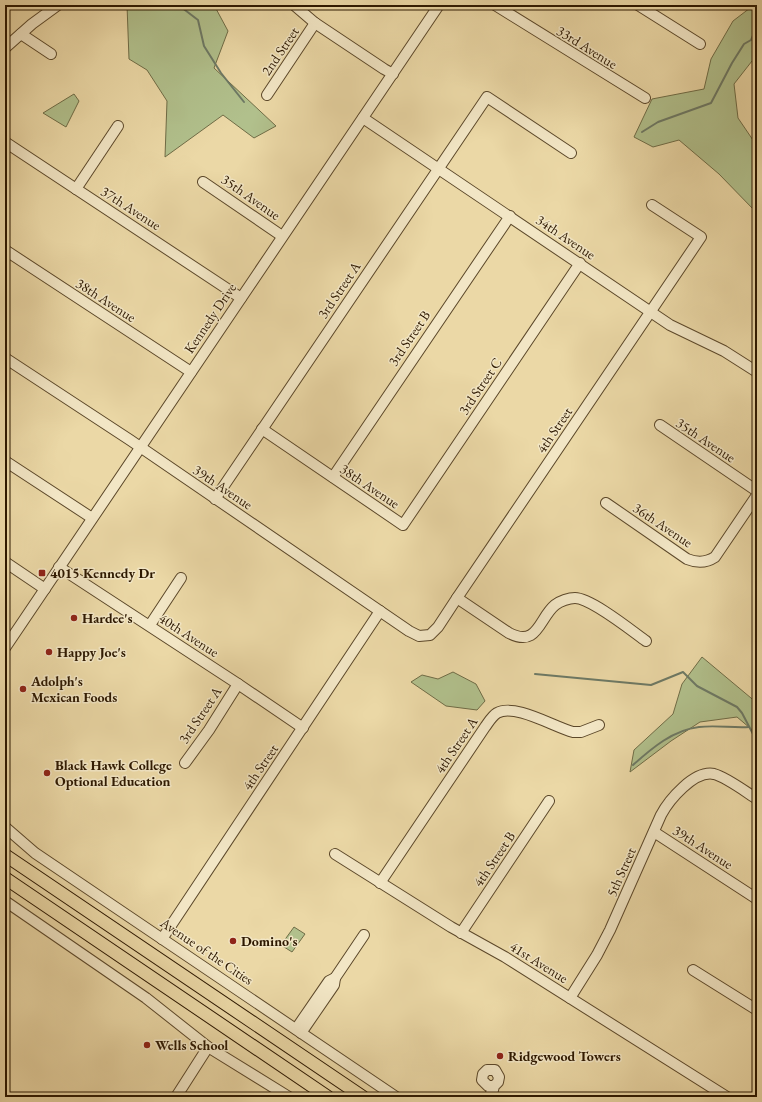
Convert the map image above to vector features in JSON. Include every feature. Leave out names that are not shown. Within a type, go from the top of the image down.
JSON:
[{"type":"main road","points":[[5,850],[47,883]]},
{"type":"main road","points":[[5,855],[362,1097]]},
{"type":"main road","points":[[5,878],[328,1097]]},
{"type":"street","points":[[5,48],[58,5]]},
{"type":"street","points":[[294,5],[315,23],[393,74]]},
{"type":"street","name":"Kennedy Drive","points":[[5,648],[439,5]]},
{"type":"street","name":"33rd Avenue","points":[[495,5],[645,98]]},
{"type":"street","points":[[638,5],[700,44]]},
{"type":"street","name":"2nd Street","points":[[267,95],[315,23]]},
{"type":"street","points":[[21,34],[51,54]]},
{"type":"street","name":"3rd Street A","points":[[215,499],[487,97],[570,153]]},
{"type":"street","name":"34th Avenue","points":[[363,118],[680,331],[724,351],[757,372]]},
{"type":"street","points":[[76,189],[118,126]]},
{"type":"street","name":"37th Avenue","points":[[5,142],[241,298]]},
{"type":"street","name":"35th Avenue","points":[[203,182],[282,236]]},
{"type":"street","name":"4th Street","points":[[426,636],[433,632],[457,598],[701,237],[652,206]]},
{"type":"street","name":"3rd Street B","points":[[332,476],[510,216]]},
{"type":"street","name":"38th Avenue","points":[[5,250],[191,372]]},
{"type":"street","name":"3rd Street C","points":[[403,525],[580,263]]},
{"type":"street","name":"39th Avenue","points":[[5,358],[409,631],[419,636],[426,636]]},
{"type":"street","name":"35th Avenue","points":[[660,425],[757,491]]},
{"type":"street","name":"38th Avenue","points":[[262,429],[403,525]]},
{"type":"street","points":[[5,461],[92,518]]},
{"type":"street","name":"36th Avenue","points":[[606,503],[688,559],[692,561],[706,561],[715,557],[757,495]]},
{"type":"street","points":[[5,562],[44,589]]},
{"type":"street","name":"40th Avenue","points":[[60,567],[303,728]]},
{"type":"street","points":[[150,626],[181,578]]},
{"type":"street","points":[[457,598],[509,633],[518,637],[528,636],[535,632],[555,605],[564,600],[575,598],[580,599],[592,603],[646,641]]},
{"type":"street","name":"4th Street","points":[[162,939],[380,611]]},
{"type":"street","name":"3rd Street A","points":[[185,763],[238,684]]},
{"type":"street","name":"4th Street A","points":[[380,883],[496,714],[508,710],[519,712],[573,732],[581,732],[599,725]]},
{"type":"street","name":"5th Street","points":[[570,998],[597,955],[610,930],[664,809],[676,794],[692,781],[702,776],[711,774],[722,777],[757,799]]},
{"type":"street","name":"4th Street B","points":[[461,933],[549,801]]},
{"type":"street","name":"Avenue of the Cities","points":[[5,826],[35,853],[396,1097]]},
{"type":"street","name":"39th Avenue","points":[[654,832],[757,899]]},
{"type":"street","name":"41st Avenue","points":[[335,854],[461,933],[505,956],[727,1097]]},
{"type":"street","points":[[5,901],[146,998],[208,1047],[289,1097]]},
{"type":"street","points":[[299,1031],[334,985],[335,978],[364,935]]},
{"type":"street","points":[[694,970],[757,1010]]},
{"type":"street","points":[[176,1097],[208,1047]]},
{"type":"street","points":[[489,1097],[494,1090],[494,1086]]},
{"type":"green space","points":[[127,5],[214,5],[228,31],[214,68],[276,126],[254,138],[223,115],[165,157],[167,101],[147,70],[129,59]]},
{"type":"green space","points":[[750,8],[757,12],[757,57],[752,61],[734,84],[738,118],[757,146],[757,209],[754,210],[719,174],[679,140],[653,147],[634,137],[652,99],[704,89],[711,59],[733,21]]},
{"type":"green space","points":[[74,94],[79,101],[66,127],[43,113]]},
{"type":"green space","points":[[702,657],[757,703],[757,734],[737,717],[700,722],[671,741],[630,772],[634,750],[673,714],[682,684]]},
{"type":"green space","points":[[453,672],[476,684],[485,701],[477,710],[446,706],[411,682],[422,675],[438,679]]},
{"type":"green space","points":[[294,927],[305,934],[292,952],[281,945]]},
{"type":"waterway","points":[[172,5],[181,7],[198,20],[204,46],[221,73],[244,102]]},
{"type":"waterway","points":[[642,132],[658,122],[711,103],[732,63],[744,44],[751,40],[757,27]]},
{"type":"waterway","points":[[535,674],[651,685],[683,672],[697,686],[737,707],[757,739]]},
{"type":"waterway","points":[[633,765],[663,741],[689,729],[705,726],[749,727]]},
{"type":"place","name":"4015 Kennedy Dr","points":[[42,573]]},
{"type":"place","name":"Hardee's","points":[[74,618]]},
{"type":"place","name":"Happy Joe's","points":[[49,652]]},
{"type":"place","name":"Adolph's Mexican Foods","points":[[23,689]]},
{"type":"place","name":"Black Hawk College Optional Education","points":[[47,773]]},
{"type":"place","name":"Domino's","points":[[233,941]]},
{"type":"place","name":"Wells School","points":[[147,1045]]},
{"type":"place","name":"Ridgewood Towers","points":[[500,1056]]}]
